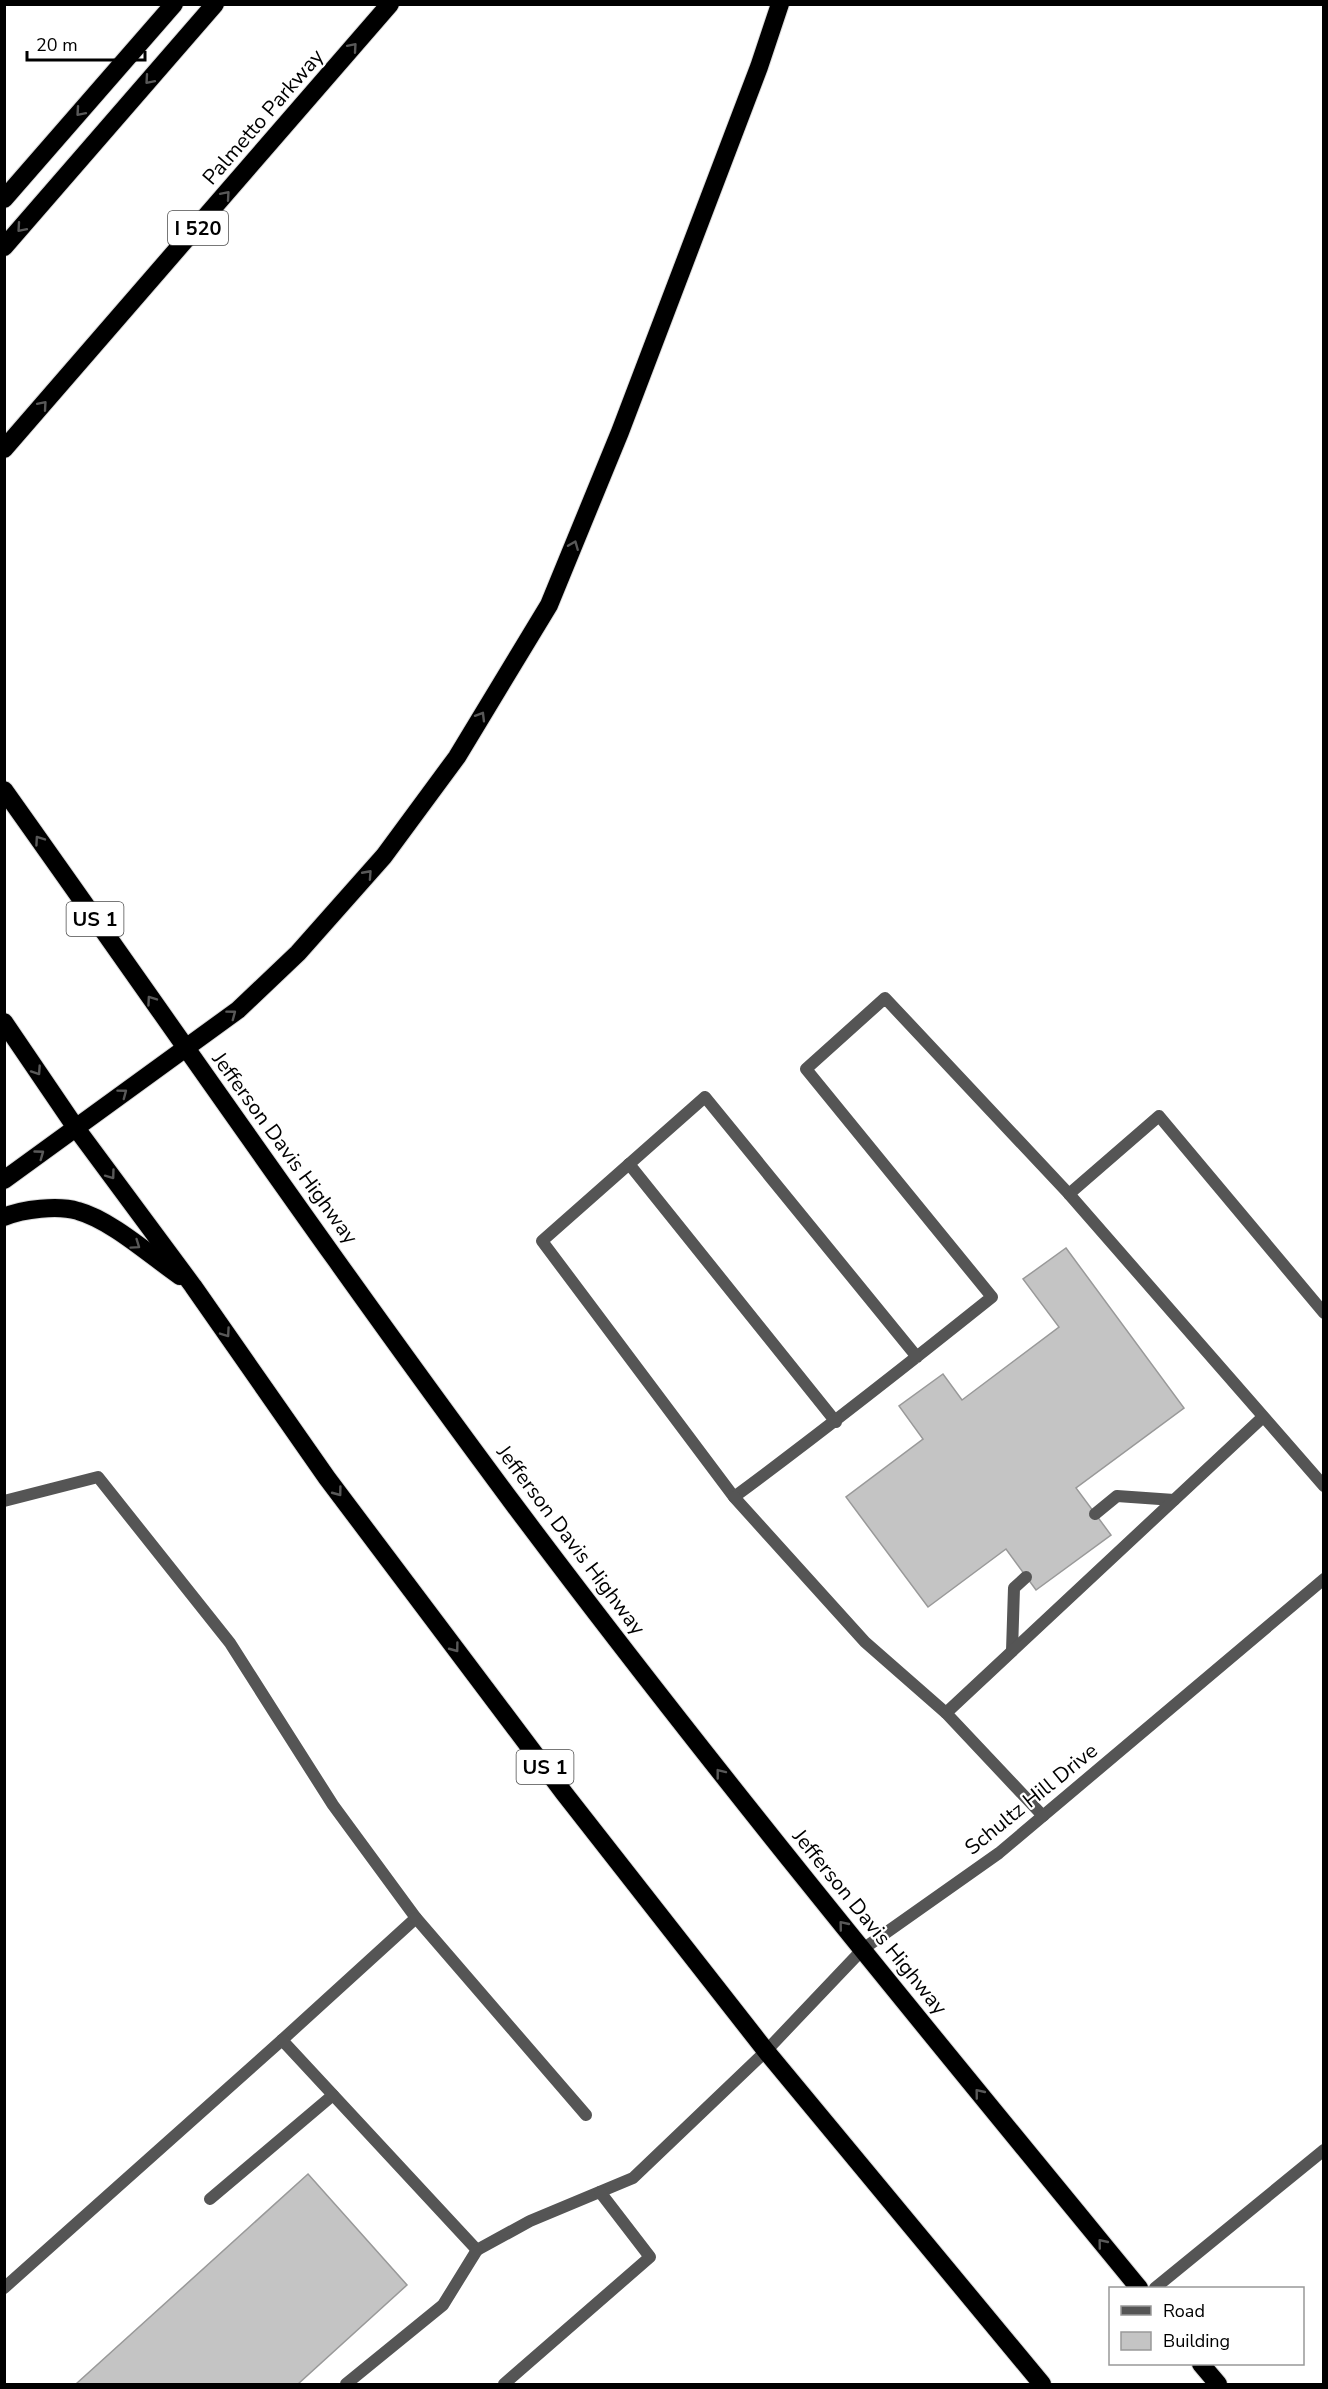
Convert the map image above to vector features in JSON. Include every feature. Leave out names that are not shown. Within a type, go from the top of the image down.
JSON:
[{"type":"highway","points":[[4,199],[174,4]]},
{"type":"highway","points":[[4,248],[215,4]]},
{"type":"highway","name":"Palmetto Parkway","points":[[4,449],[390,4]]},
{"type":"highway","points":[[4,1180],[237,1010],[298,953],[384,856],[457,757],[549,605],[624,422],[759,68],[780,4]]},
{"type":"highway","name":"Jefferson Davis Highway","points":[[4,790],[184,1048],[515,1505],[724,1778],[1137,2287]]},
{"type":"highway","name":"US 1","points":[[4,1023],[76,1128],[193,1286],[327,1478],[564,1793],[766,2051],[1042,2385]]},
{"type":"highway","points":[[4,1217],[39,1209],[76,1210],[101,1221],[193,1286]]},
{"type":"highway","points":[[1202,2365],[1218,2385]]},
{"type":"street","points":[[734,1497],[836,1422],[993,1297],[807,1069],[885,998],[1069,1194],[1323,1486]]},
{"type":"street","points":[[917,1357],[705,1097],[542,1241],[734,1497],[865,1642],[946,1713],[1043,1816]]},
{"type":"street","points":[[1069,1194],[1159,1116],[1323,1313]]},
{"type":"street","points":[[629,1164],[836,1422]]},
{"type":"street","points":[[946,1713],[1263,1417]]},
{"type":"street","points":[[4,1501],[98,1477],[230,1643],[333,1805],[416,1918],[586,2115]]},
{"type":"street","points":[[1095,1514],[1117,1496],[1174,1500]]},
{"type":"street","points":[[1012,1651],[1014,1588],[1026,1576]]},
{"type":"street","name":"Schultz Hill Drive","points":[[477,2250],[530,2221],[633,2178],[766,2051],[863,1950],[999,1853],[1323,1579]]},
{"type":"street","points":[[4,2288],[416,1918]]},
{"type":"street","points":[[282,2040],[477,2250],[443,2305],[346,2385]]},
{"type":"street","points":[[210,2199],[333,2095]]},
{"type":"street","points":[[1157,2287],[1323,2150]]},
{"type":"street","points":[[504,2385],[650,2258],[600,2192]]},
{"type":"building","points":[[1066,1248],[1184,1408],[1076,1488],[1111,1535],[1036,1590],[1006,1549],[928,1607],[846,1497],[923,1439],[899,1406],[943,1374],[962,1400],[1059,1327],[1023,1279]]},
{"type":"building","points":[[308,2174],[407,2285],[298,2384],[76,2384]]}]
